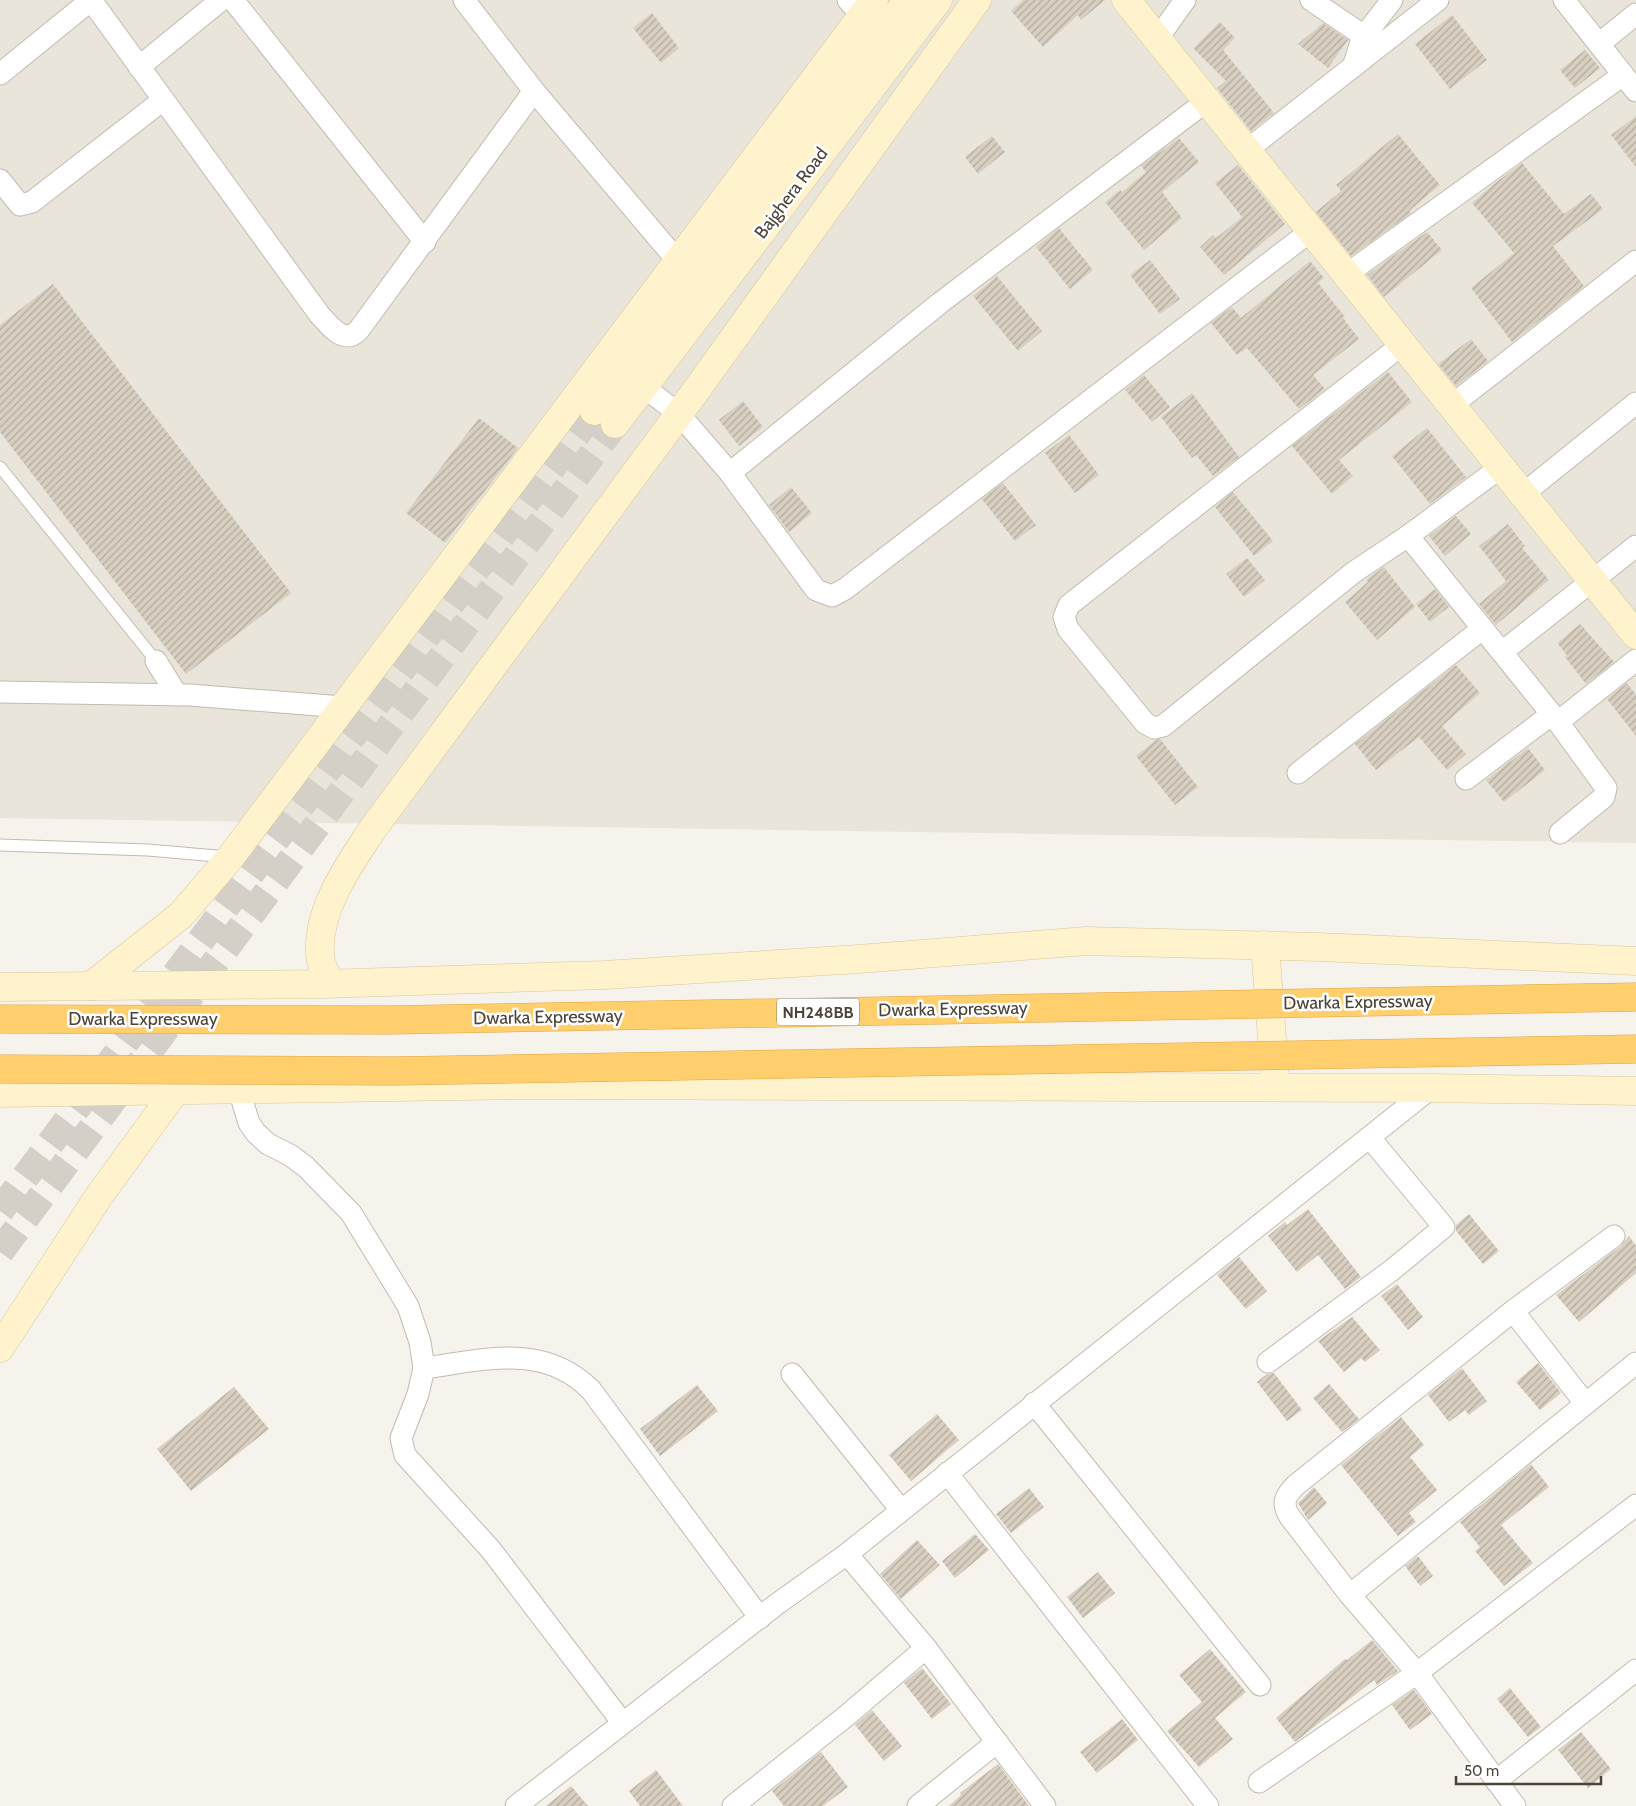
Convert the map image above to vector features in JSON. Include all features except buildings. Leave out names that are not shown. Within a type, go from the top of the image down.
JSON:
[{"type":"highway","name":"Dwarka Expressway","points":[[0,1019],[410,1019],[1636,997]]},
{"type":"highway","points":[[0,1069],[395,1071],[1636,1049]]},
{"type":"street","points":[[0,74],[91,0],[319,314],[338,333],[350,336],[358,331],[425,242],[534,91]]},
{"type":"street","points":[[139,67],[221,0]]},
{"type":"street","points":[[233,0],[425,242]]},
{"type":"street","points":[[464,0],[534,91],[686,271]]},
{"type":"street","name":"Bajghera Road","points":[[634,379],[686,271],[908,0]]},
{"type":"street","name":"Bajghera Road","points":[[634,379],[938,0]]},
{"type":"street","points":[[329,984],[320,955],[322,926],[336,890],[379,818],[679,414],[977,0]]},
{"type":"street","points":[[1126,0],[1636,635]]},
{"type":"street","points":[[1158,38],[1185,0]]},
{"type":"street","points":[[1310,0],[1364,36]]},
{"type":"street","points":[[1353,67],[1364,36],[1392,0]]},
{"type":"street","points":[[1248,150],[1438,0]]},
{"type":"street","points":[[1346,274],[1630,82],[1564,0]]},
{"type":"street","points":[[90,986],[181,915],[230,858],[343,707],[686,271],[861,5],[879,37]]},
{"type":"street","points":[[1599,44],[1636,14]]},
{"type":"street","points":[[0,180],[20,204],[32,202],[163,100]]},
{"type":"street","points":[[730,473],[940,303],[1208,100]]},
{"type":"street","points":[[605,418],[634,379],[679,414],[730,473],[816,590],[832,596],[853,583],[1312,230]]},
{"type":"street","points":[[1452,406],[1636,261]]},
{"type":"street","points":[[1403,344],[1069,605],[1066,611],[1065,624],[1145,723],[1154,728],[1159,727],[1168,723],[1354,572],[1408,536],[1501,467]]},
{"type":"street","points":[[1523,494],[1636,403]]},
{"type":"street","points":[[1408,536],[1555,718],[1607,790],[1604,797],[1560,833]]},
{"type":"street","points":[[1502,652],[1636,546]]},
{"type":"street","points":[[1298,774],[1482,629]]},
{"type":"street","points":[[1466,779],[1636,660]]},
{"type":"street","points":[[156,662],[177,695]]},
{"type":"street","points":[[0,692],[177,695],[343,707]]},
{"type":"street","points":[[0,988],[329,984],[604,975],[859,960],[1086,941],[1265,945],[1636,960]]},
{"type":"street","points":[[1265,945],[1276,1088]]},
{"type":"street","points":[[0,1093],[526,1085],[1431,1088],[1636,1091]]},
{"type":"street","points":[[516,1806],[622,1722],[777,1604],[847,1554],[1431,1088]]},
{"type":"street","points":[[0,1348],[99,1196],[176,1090]]},
{"type":"street","points":[[239,1090],[249,1123],[256,1133],[268,1144],[290,1155],[306,1167],[350,1213],[408,1306],[420,1342],[424,1368],[418,1394],[401,1438],[405,1456],[491,1550],[622,1722]]},
{"type":"street","points":[[1268,1362],[1392,1270],[1444,1227],[1370,1138]]},
{"type":"street","points":[[1515,1806],[1417,1673],[1350,1595],[1286,1511],[1284,1505],[1286,1495],[1513,1311],[1614,1236]]},
{"type":"street","points":[[1513,1311],[1584,1403]]},
{"type":"street","points":[[424,1368],[491,1359],[530,1358],[553,1364],[571,1372],[591,1390],[760,1618]]},
{"type":"street","points":[[1350,1595],[1584,1403],[1636,1363]]},
{"type":"street","points":[[792,1374],[902,1510]]},
{"type":"street","points":[[1034,1403],[1260,1685]]},
{"type":"street","points":[[948,1473],[1208,1806]]},
{"type":"street","points":[[1259,1782],[1417,1673],[1636,1505]]},
{"type":"street","points":[[847,1554],[926,1648],[1045,1806]]},
{"type":"street","points":[[733,1806],[845,1717],[926,1648]]},
{"type":"street","points":[[1496,1781],[1636,1670]]},
{"type":"street","points":[[918,1806],[997,1742]]},
{"type":"lane","points":[[0,467],[156,662]]},
{"type":"lane","points":[[0,845],[148,850],[230,858]]},
{"type":"shaded area","points":[[0,0],[1636,0],[1636,843],[0,818]]},
{"type":"tunnel","points":[[0,1211],[594,411]]},
{"type":"tunnel","points":[[0,1252],[615,424]]}]
